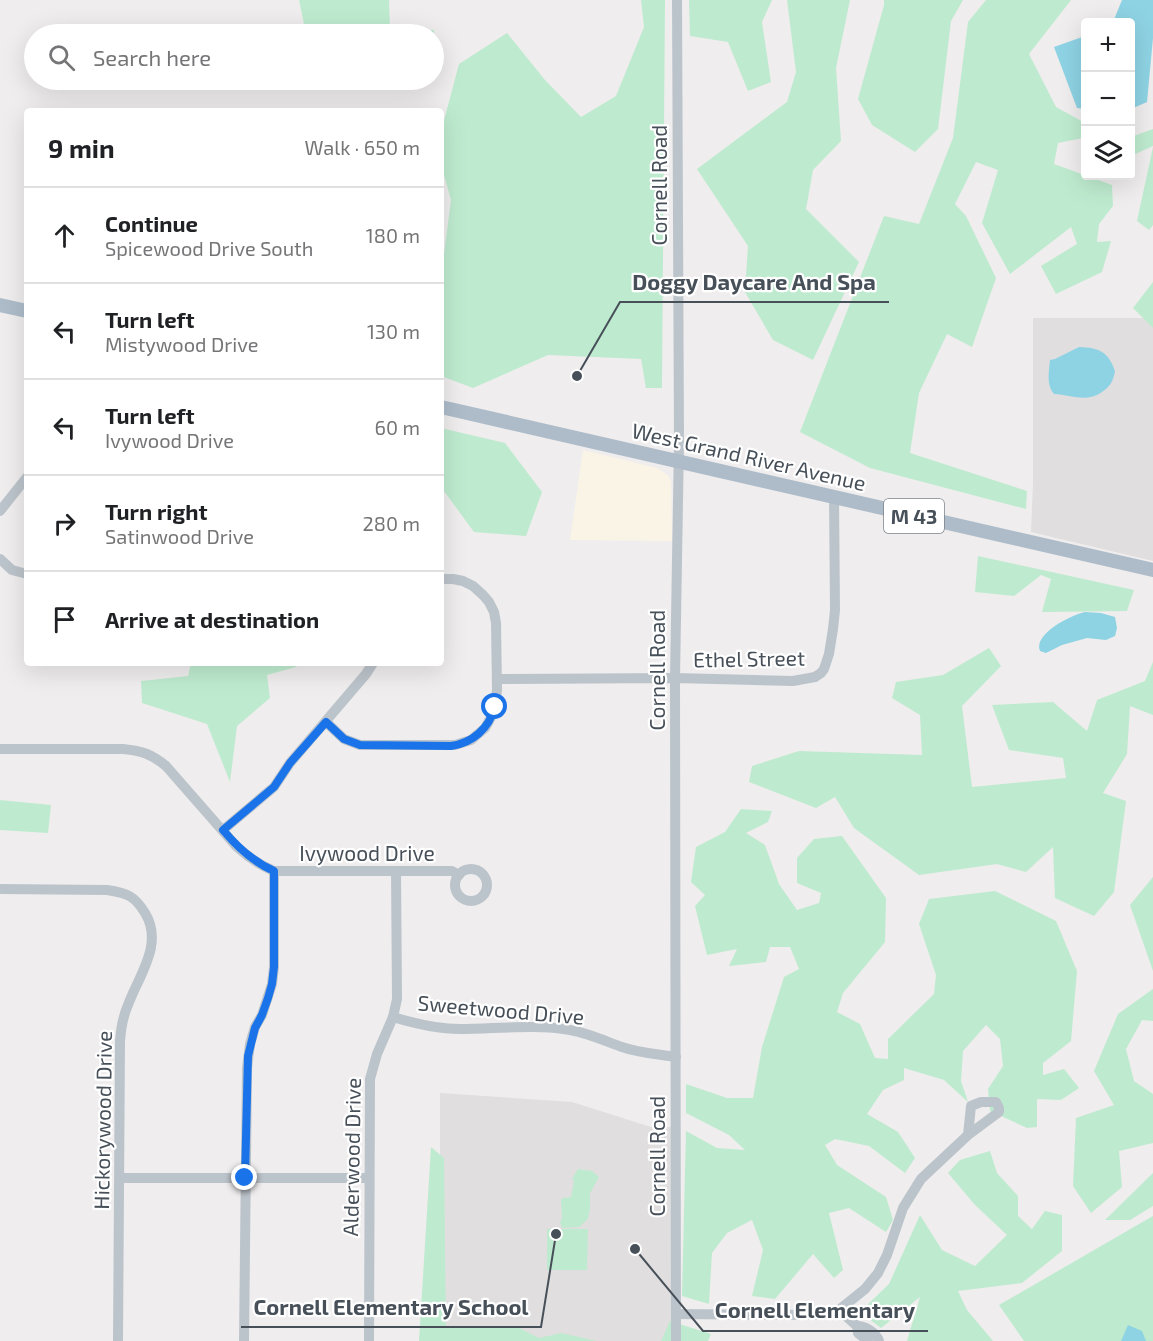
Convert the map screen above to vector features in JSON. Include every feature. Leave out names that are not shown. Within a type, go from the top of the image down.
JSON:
[{"type":"main road","points":[[0,305],[24,310]]},
{"type":"main road","name":"West Grand River Avenue","points":[[444,408],[1153,570]]},
{"type":"street","name":"Cornell Road","points":[[676,1341],[675,678],[679,462],[677,0]]},
{"type":"street","points":[[0,511],[24,481]]},
{"type":"street","name":"Ethel Street","points":[[497,679],[675,678],[793,681],[815,677],[824,669],[833,629],[835,610],[834,497]]},
{"type":"street","points":[[0,559],[12,570],[24,573]]},
{"type":"street","points":[[326,722],[344,739],[360,745],[444,746],[459,744],[475,737],[489,723],[495,707],[497,679],[494,612],[489,602],[473,586],[463,581],[444,579]]},
{"type":"street","points":[[223,830],[274,787],[290,763],[371,666]]},
{"type":"street","name":"Ivywood Drive","points":[[0,749],[123,749],[141,751],[153,756],[166,766],[236,846],[261,866],[274,871],[452,871],[459,874]]},
{"type":"street","points":[[244,1341],[248,1056],[255,1028],[262,1015],[272,984],[274,871]]},
{"type":"street","name":"Alderwood Drive","points":[[369,1341],[370,1079],[377,1054],[393,1017],[397,999],[396,871]]},
{"type":"street","name":"Hickorywood Drive","points":[[0,889],[120,892],[137,901],[152,928],[150,955],[127,1006],[121,1027],[118,1341]]},
{"type":"street","name":"Sweetwood Drive","points":[[393,1017],[430,1027],[569,1030],[624,1048],[676,1057]]},
{"type":"street","points":[[676,1314],[815,1315],[839,1310],[865,1289],[878,1273],[887,1255],[903,1208],[921,1179],[968,1136]]},
{"type":"street","points":[[120,1178],[369,1178]]},
{"type":"street","points":[[839,1310],[857,1326],[858,1333],[868,1341]]},
{"type":"street","points":[[857,1326],[864,1326],[878,1337],[879,1341]]},
{"type":"shaded area","points":[[1033,318],[1153,318],[1153,561],[1031,532]]},
{"type":"shaded area","points":[[583,450],[657,468],[668,475],[671,482],[672,541],[570,540]]},
{"type":"shaded area","points":[[440,1093],[572,1102],[651,1127],[671,1127],[672,1341],[440,1341]]},
{"type":"green space","points":[[299,0],[389,0],[390,24],[304,24]]},
{"type":"green space","points":[[641,0],[665,0],[662,388],[646,388],[641,359],[548,355],[473,388],[444,377],[444,254],[451,200],[444,175],[444,121],[459,64],[507,33],[545,80],[581,117],[616,96],[644,27]]},
{"type":"green space","points":[[689,0],[772,0],[762,22],[771,82],[748,91],[728,42],[690,36]]},
{"type":"green space","points":[[787,0],[850,0],[836,68],[841,141],[813,170],[806,209],[859,262],[813,360],[773,340],[745,292],[748,246],[697,169],[787,102],[796,72]]},
{"type":"green space","points":[[884,0],[963,0],[951,21],[938,129],[915,152],[872,125],[858,99]]},
{"type":"green space","points":[[986,0],[1071,0],[1029,54],[1056,107],[1081,121],[1081,138],[1058,143],[1054,164],[1081,174],[1081,180],[1098,180],[1112,185],[1113,206],[1099,224],[1097,242],[1111,241],[1102,272],[1056,294],[1041,266],[1077,244],[1071,227],[1010,274],[982,223],[998,170],[976,162],[955,204],[966,216],[996,278],[972,347],[947,334],[919,393],[910,453],[1027,491],[1026,509],[870,468],[800,432],[884,216],[919,224],[953,138],[968,22]]},
{"type":"green space","points":[[1153,129],[1153,146],[1135,154],[1135,136]]},
{"type":"green space","points":[[1153,147],[1153,225],[1149,230],[1137,221]]},
{"type":"green space","points":[[1153,282],[1153,328],[1133,308]]},
{"type":"green space","points":[[444,429],[505,443],[542,492],[526,536],[474,532],[444,491]]},
{"type":"green space","points":[[978,556],[1134,590],[1127,611],[1042,612],[1051,579],[1041,575],[1014,596],[975,592]]},
{"type":"green space","points":[[989,648],[1001,666],[962,706],[972,787],[1066,778],[1063,758],[1009,750],[992,705],[1053,702],[1087,731],[1097,700],[1145,681],[1153,662],[1153,715],[1130,706],[1127,754],[1103,793],[1126,801],[1114,892],[1094,916],[1055,898],[1053,847],[1026,872],[997,864],[919,875],[854,828],[835,797],[816,808],[749,782],[752,766],[799,751],[922,755],[920,715],[892,698],[896,682],[943,675]]},
{"type":"green space","points":[[190,666],[297,666],[267,675],[270,698],[237,726],[230,782],[207,724],[142,703],[141,681],[188,676]]},
{"type":"green space","points":[[0,800],[51,805],[48,833],[0,830]]},
{"type":"green space","points":[[741,809],[772,811],[768,822],[746,833],[765,845],[779,884],[797,910],[819,903],[821,893],[797,883],[797,858],[814,839],[842,836],[886,898],[885,942],[843,993],[837,1012],[860,1024],[875,1058],[888,1059],[888,1039],[934,994],[936,975],[919,924],[929,899],[995,891],[1056,921],[1077,971],[1071,1041],[1043,1063],[1043,1075],[1064,1069],[1079,1088],[1061,1100],[1037,1099],[1037,1127],[1027,1128],[990,1111],[988,1089],[1003,1066],[1000,1039],[986,1025],[963,1051],[961,1081],[968,1102],[944,1080],[904,1068],[904,1080],[883,1090],[867,1114],[898,1132],[915,1158],[905,1173],[869,1146],[835,1139],[825,1145],[837,1165],[886,1197],[893,1220],[886,1232],[849,1208],[829,1213],[843,1270],[834,1278],[813,1254],[775,1299],[752,1296],[763,1250],[752,1220],[727,1233],[712,1253],[709,1304],[682,1296],[686,1131],[717,1148],[745,1150],[729,1135],[686,1113],[686,1084],[727,1098],[753,1098],[762,1047],[784,977],[799,969],[790,947],[770,947],[766,962],[729,966],[737,949],[707,955],[695,906],[705,895],[691,882],[696,847],[725,832]]},
{"type":"green space","points":[[1153,877],[1153,971],[1130,905]]},
{"type":"green space","points":[[1153,989],[1153,1021],[1142,1020],[1126,1049],[1134,1081],[1153,1094],[1153,1143],[1119,1151],[1122,1187],[1091,1213],[1073,1186],[1076,1118],[1114,1105],[1094,1071],[1118,1014]]},
{"type":"green space","points":[[431,1147],[444,1158],[446,1328],[515,1326],[539,1338],[561,1333],[597,1341],[419,1341]]},
{"type":"green space","points":[[990,1151],[997,1173],[1018,1196],[1018,1216],[1032,1229],[1045,1211],[1062,1215],[1062,1251],[1022,1283],[958,1291],[967,1310],[993,1341],[907,1341],[920,1297],[881,1328],[860,1312],[889,1284],[920,1215],[942,1250],[975,1266],[1007,1235],[975,1205],[948,1173],[960,1160]]},
{"type":"green space","points":[[578,1169],[592,1171],[599,1177],[590,1193],[588,1219],[579,1227],[562,1228],[561,1200],[571,1197],[574,1181],[572,1179]]},
{"type":"green space","points":[[1153,1173],[1153,1206],[1130,1220],[1105,1220]]},
{"type":"green space","points":[[1153,1216],[1153,1341],[1024,1341],[999,1305]]},
{"type":"green space","points":[[547,1229],[588,1229],[587,1270],[547,1270]]},
{"type":"green space","points":[[670,1321],[711,1334],[708,1341],[661,1341]]},
{"type":"water","points":[[1122,0],[1153,0],[1153,38],[1147,102],[1135,107],[1135,18],[1115,18]]},
{"type":"water","points":[[1081,38],[1081,108],[1077,108],[1054,47]]},
{"type":"water","points":[[1079,347],[1092,348],[1106,355],[1115,371],[1111,383],[1102,392],[1090,397],[1079,398],[1054,394],[1049,382],[1050,360]]},
{"type":"water","points":[[1085,612],[1115,617],[1117,628],[1115,636],[1106,640],[1087,638],[1062,645],[1046,653],[1040,651],[1039,645],[1047,632],[1063,621]]},
{"type":"water","points":[[1128,1325],[1142,1331],[1146,1341],[1121,1341]]},
{"type":"place","name":"Doggy Daycare And Spa","points":[[577,376]]},
{"type":"place","name":"Cornell Elementary School","points":[[556,1234]]},
{"type":"place","name":"Cornell Elementary","points":[[635,1249]]},
{"type":"route","points":[[245,1178],[248,1056],[255,1028],[268,998],[274,967],[274,871],[261,866],[248,856],[223,830],[274,787],[290,763],[326,722],[344,739],[360,745],[451,746],[471,740],[478,735],[489,723],[495,707]]}]
